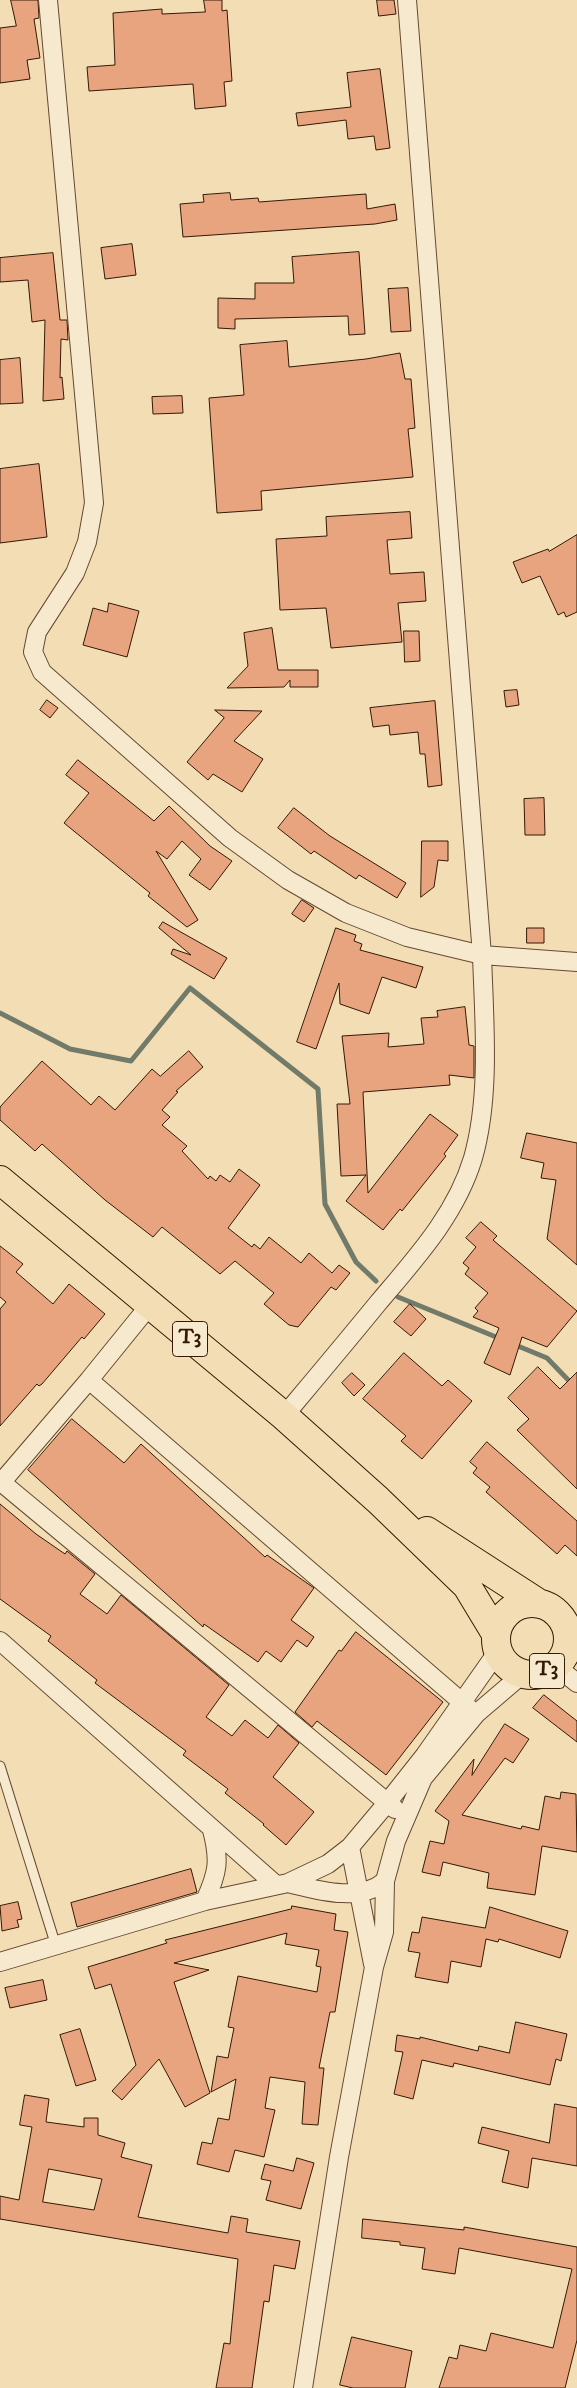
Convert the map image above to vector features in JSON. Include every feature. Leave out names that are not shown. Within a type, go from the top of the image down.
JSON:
[{"type":"highway","name":"T3","points":[[0,1180],[149,1306],[284,1416],[378,1500],[467,1586],[497,1642],[504,1662],[513,1670],[574,1678]]},
{"type":"highway","name":"T3","points":[[378,1500],[557,1613],[572,1634],[567,1641],[565,1652],[552,1669],[532,1673]]},
{"type":"highway","points":[[497,1642],[500,1622],[507,1612],[517,1606],[528,1603],[540,1604]]},
{"type":"street","points":[[48,0],[94,503],[87,542],[75,573],[37,632],[33,652],[42,672],[230,838],[288,880],[346,913],[407,937],[482,955],[577,962]]},
{"type":"street","points":[[284,1416],[422,1250],[452,1208],[473,1158],[481,1109],[485,1057],[482,955],[407,0]]},
{"type":"street","points":[[149,1306],[1,1483],[405,1817]]},
{"type":"street","points":[[89,1380],[469,1709]]},
{"type":"street","points":[[0,1641],[212,1830],[282,1884],[326,1892],[358,1892],[370,1890],[385,1881]]},
{"type":"street","points":[[303,2388],[339,2157],[374,1967],[384,1932],[385,1881],[405,1817],[423,1778],[469,1709],[497,1642]]},
{"type":"street","points":[[0,1962],[205,1901],[282,1884],[328,1864],[350,1847],[469,1709],[532,1673]]},
{"type":"street","points":[[205,1901],[215,1878],[218,1854],[212,1830]]},
{"type":"street","points":[[350,1847],[374,1967]]},
{"type":"street","points":[[336,1892],[357,1911],[365,1923]]},
{"type":"lane","points":[[0,1766],[56,1946]]},
{"type":"building","points":[[11,0],[38,0],[39,18],[34,19],[40,58],[27,60],[30,79],[0,83],[0,28],[16,26]]},
{"type":"building","points":[[204,0],[222,0],[222,11],[227,10],[232,81],[224,82],[226,106],[195,109],[193,84],[89,91],[87,67],[115,65],[113,13],[162,9],[162,14],[205,12]]},
{"type":"building","points":[[377,0],[394,0],[396,14],[379,16]]},
{"type":"building","points":[[380,69],[390,148],[376,150],[374,136],[348,139],[346,120],[298,126],[296,113],[351,107],[347,73]]},
{"type":"building","points":[[230,193],[231,200],[258,198],[259,202],[366,194],[367,209],[395,204],[397,220],[375,224],[183,237],[180,204],[204,202],[203,195]]},
{"type":"building","points":[[132,244],[136,275],[105,279],[101,248]]},
{"type":"building","points":[[359,252],[365,334],[349,335],[348,316],[235,319],[235,329],[218,328],[218,298],[255,299],[255,283],[294,283],[292,257]]},
{"type":"building","points":[[53,253],[60,320],[67,320],[68,340],[61,339],[60,378],[62,377],[64,399],[43,401],[45,320],[32,322],[28,280],[0,282],[0,258]]},
{"type":"building","points":[[408,288],[411,331],[391,332],[388,289]]},
{"type":"building","points":[[287,341],[289,367],[366,359],[400,353],[405,379],[411,379],[415,428],[408,429],[413,477],[261,491],[262,510],[217,513],[209,398],[244,395],[240,345]]},
{"type":"building","points":[[20,358],[23,403],[0,404],[0,360]]},
{"type":"building","points":[[182,396],[183,413],[153,414],[152,397]]},
{"type":"building","points":[[39,464],[47,537],[0,543],[0,469]]},
{"type":"building","points":[[410,512],[412,538],[387,540],[390,574],[424,572],[426,601],[398,603],[402,642],[331,648],[326,608],[280,610],[276,539],[327,536],[326,517]]},
{"type":"building","points":[[577,535],[577,612],[566,617],[564,612],[558,615],[540,576],[522,583],[513,562],[548,549],[549,551]]},
{"type":"building","points":[[109,603],[139,611],[127,657],[83,645],[93,608],[107,612]]},
{"type":"building","points":[[272,628],[278,670],[318,670],[318,687],[290,687],[290,680],[284,687],[227,688],[248,666],[244,633]]},
{"type":"building","points":[[404,631],[419,631],[420,661],[405,662]]},
{"type":"building","points":[[517,690],[519,705],[506,707],[504,691]]},
{"type":"building","points":[[47,700],[58,708],[50,718],[40,710]]},
{"type":"building","points":[[435,701],[442,785],[428,787],[425,754],[420,754],[418,732],[390,735],[389,725],[373,727],[370,708]]},
{"type":"building","points":[[215,710],[262,711],[234,741],[263,759],[242,792],[213,774],[208,780],[187,762],[224,718]]},
{"type":"building","points":[[78,760],[154,821],[169,806],[210,846],[232,861],[210,890],[189,875],[201,859],[182,841],[167,859],[156,851],[198,920],[187,927],[148,896],[150,893],[64,823],[89,793],[66,775]]},
{"type":"building","points":[[544,798],[545,835],[525,835],[524,799]]},
{"type":"building","points":[[294,808],[330,836],[406,883],[397,898],[359,875],[356,879],[314,851],[311,854],[278,828]]},
{"type":"building","points":[[422,841],[448,841],[448,861],[438,860],[434,887],[421,897]]},
{"type":"building","points":[[302,900],[314,908],[304,922],[292,914]]},
{"type":"building","points":[[163,922],[227,958],[214,979],[171,954],[173,949],[191,955],[159,928]]},
{"type":"building","points":[[336,928],[356,935],[354,941],[362,944],[360,950],[423,967],[416,988],[382,977],[369,1014],[340,1004],[339,983],[316,1049],[297,1042]]},
{"type":"building","points":[[527,928],[544,928],[544,943],[527,943]]},
{"type":"building","points":[[465,1007],[469,1045],[474,1046],[474,1078],[449,1075],[450,1085],[363,1092],[368,1193],[430,1114],[458,1135],[444,1154],[446,1156],[402,1211],[400,1209],[383,1230],[346,1201],[366,1175],[341,1176],[337,1104],[350,1104],[342,1036],[389,1033],[388,1047],[424,1044],[421,1018],[438,1017],[437,1011]]},
{"type":"building","points":[[189,1051],[203,1067],[176,1091],[178,1092],[162,1110],[170,1117],[162,1125],[187,1146],[182,1151],[208,1179],[210,1176],[216,1181],[220,1175],[230,1182],[239,1169],[260,1185],[228,1228],[252,1247],[254,1244],[260,1249],[269,1237],[301,1263],[309,1253],[332,1273],[339,1265],[350,1273],[336,1290],[331,1287],[298,1327],[289,1325],[264,1304],[274,1293],[235,1261],[220,1274],[162,1227],[153,1237],[105,1200],[42,1144],[35,1151],[0,1120],[0,1107],[42,1061],[91,1105],[99,1096],[115,1110],[152,1069],[160,1076]]},
{"type":"building","points":[[527,1133],[577,1143],[577,1265],[547,1239],[556,1180],[541,1178],[544,1163],[521,1158]]},
{"type":"building","points":[[481,1222],[497,1236],[493,1240],[577,1311],[547,1347],[522,1337],[510,1375],[484,1363],[499,1328],[473,1317],[478,1311],[475,1308],[488,1293],[465,1274],[469,1268],[463,1263],[476,1247],[466,1238]]},
{"type":"building","points":[[0,1246],[23,1264],[16,1272],[53,1304],[69,1284],[105,1314],[84,1339],[82,1337],[42,1384],[39,1386],[37,1384],[0,1426],[0,1309],[6,1302],[0,1297]]},
{"type":"building","points":[[410,1304],[426,1319],[411,1336],[394,1322]]},
{"type":"building","points":[[404,1353],[442,1386],[448,1380],[472,1401],[422,1459],[401,1441],[406,1436],[363,1399]]},
{"type":"building","points":[[538,1367],[560,1389],[577,1372],[577,1489],[517,1430],[529,1419],[508,1398]]},
{"type":"building","points":[[352,1373],[365,1385],[354,1396],[342,1383]]},
{"type":"building","points":[[72,1419],[124,1463],[141,1444],[265,1557],[267,1555],[314,1588],[291,1620],[314,1637],[307,1647],[297,1640],[281,1662],[266,1651],[258,1662],[204,1624],[203,1627],[28,1470]]},
{"type":"building","points":[[487,1442],[577,1521],[577,1556],[565,1545],[557,1554],[486,1492],[490,1487],[473,1473],[477,1468],[470,1462]]},
{"type":"building","points":[[0,1504],[36,1534],[65,1554],[67,1551],[95,1574],[80,1594],[107,1614],[121,1595],[229,1685],[206,1717],[232,1736],[245,1720],[268,1738],[278,1725],[299,1743],[273,1777],[314,1812],[286,1845],[264,1824],[225,1793],[228,1789],[183,1755],[186,1751],[95,1683],[97,1680],[48,1641],[51,1636],[0,1599]]},
{"type":"building","points":[[356,1632],[443,1702],[386,1775],[317,1721],[312,1727],[295,1712],[339,1650],[341,1651]]},
{"type":"building","points":[[544,1695],[577,1721],[577,1742],[533,1708]]},
{"type":"building","points":[[505,1724],[529,1739],[513,1763],[505,1758],[462,1815],[521,1829],[522,1826],[539,1830],[545,1796],[560,1799],[561,1792],[576,1794],[577,1852],[542,1846],[535,1895],[487,1888],[489,1873],[443,1862],[440,1876],[422,1872],[430,1841],[444,1844],[449,1821],[435,1811],[474,1759],[472,1775]]},
{"type":"building","points":[[191,1869],[197,1892],[77,1927],[71,1903]]},
{"type":"building","points":[[18,1902],[22,1919],[17,1920],[19,1927],[2,1931],[0,1906]]},
{"type":"building","points":[[292,1906],[336,1914],[334,1930],[348,1932],[335,2012],[330,2012],[319,2068],[324,2068],[318,2125],[302,2124],[305,2082],[270,2077],[265,2108],[275,2110],[264,2157],[235,2150],[229,2172],[197,2164],[202,2142],[212,2144],[218,2118],[229,2120],[236,2079],[211,2092],[217,2056],[228,2058],[234,2028],[228,2027],[238,1976],[317,1992],[321,1967],[316,1966],[319,1950],[285,1944],[287,1933],[174,1963],[209,1970],[174,1982],[210,2093],[185,2107],[159,2059],[122,2100],[112,2091],[136,2065],[111,1984],[95,1989],[88,1967],[167,1943],[165,1940],[291,1909]]},
{"type":"building","points":[[490,1907],[568,1931],[560,1958],[499,1939],[498,1942],[486,1939],[481,1967],[451,1961],[448,1983],[415,1977],[420,1953],[408,1951],[412,1932],[419,1933],[422,1917],[485,1928]]},
{"type":"building","points":[[43,1980],[47,2000],[10,2008],[5,1988]]},
{"type":"building","points":[[516,2022],[567,2034],[561,2061],[556,2059],[550,2085],[454,2063],[453,2067],[422,2060],[413,2099],[394,2094],[403,2052],[395,2051],[397,2035],[420,2039],[420,2037],[478,2051],[479,2046],[509,2053]]},
{"type":"building","points":[[80,2029],[96,2080],[76,2086],[60,2035]]},
{"type":"building","points":[[25,2095],[49,2099],[46,2122],[84,2127],[84,2118],[98,2118],[98,2135],[125,2143],[121,2157],[152,2165],[138,2217],[228,2233],[231,2216],[248,2219],[246,2232],[300,2241],[295,2269],[274,2265],[269,2302],[264,2301],[252,2388],[216,2388],[224,2343],[230,2344],[238,2259],[0,2219],[0,2196],[19,2200],[32,2127],[20,2125]],"holes":[[[49,2169],[102,2179],[94,2210],[43,2202]]]},
{"type":"building","points":[[555,2104],[577,2108],[577,2166],[532,2158],[528,2188],[502,2182],[509,2151],[478,2143],[482,2127],[549,2143]]},
{"type":"building","points":[[297,2158],[314,2163],[301,2209],[266,2200],[271,2181],[261,2179],[265,2164],[293,2171]]},
{"type":"building","points":[[363,2219],[464,2230],[464,2227],[577,2247],[577,2340],[565,2388],[439,2388],[449,2357],[457,2359],[460,2345],[486,2351],[491,2333],[553,2348],[572,2269],[459,2248],[455,2274],[422,2269],[425,2248],[400,2245],[400,2242],[362,2238]]},
{"type":"building","points":[[352,2337],[412,2351],[405,2388],[353,2388],[340,2385]]},
{"type":"waterway","points":[[0,1013],[70,1049],[131,1061],[190,988],[318,1089],[325,1204],[356,1262],[376,1281]]},
{"type":"waterway","points":[[398,1297],[501,1339]]},
{"type":"waterway","points":[[513,1344],[547,1358],[577,1389]]}]
